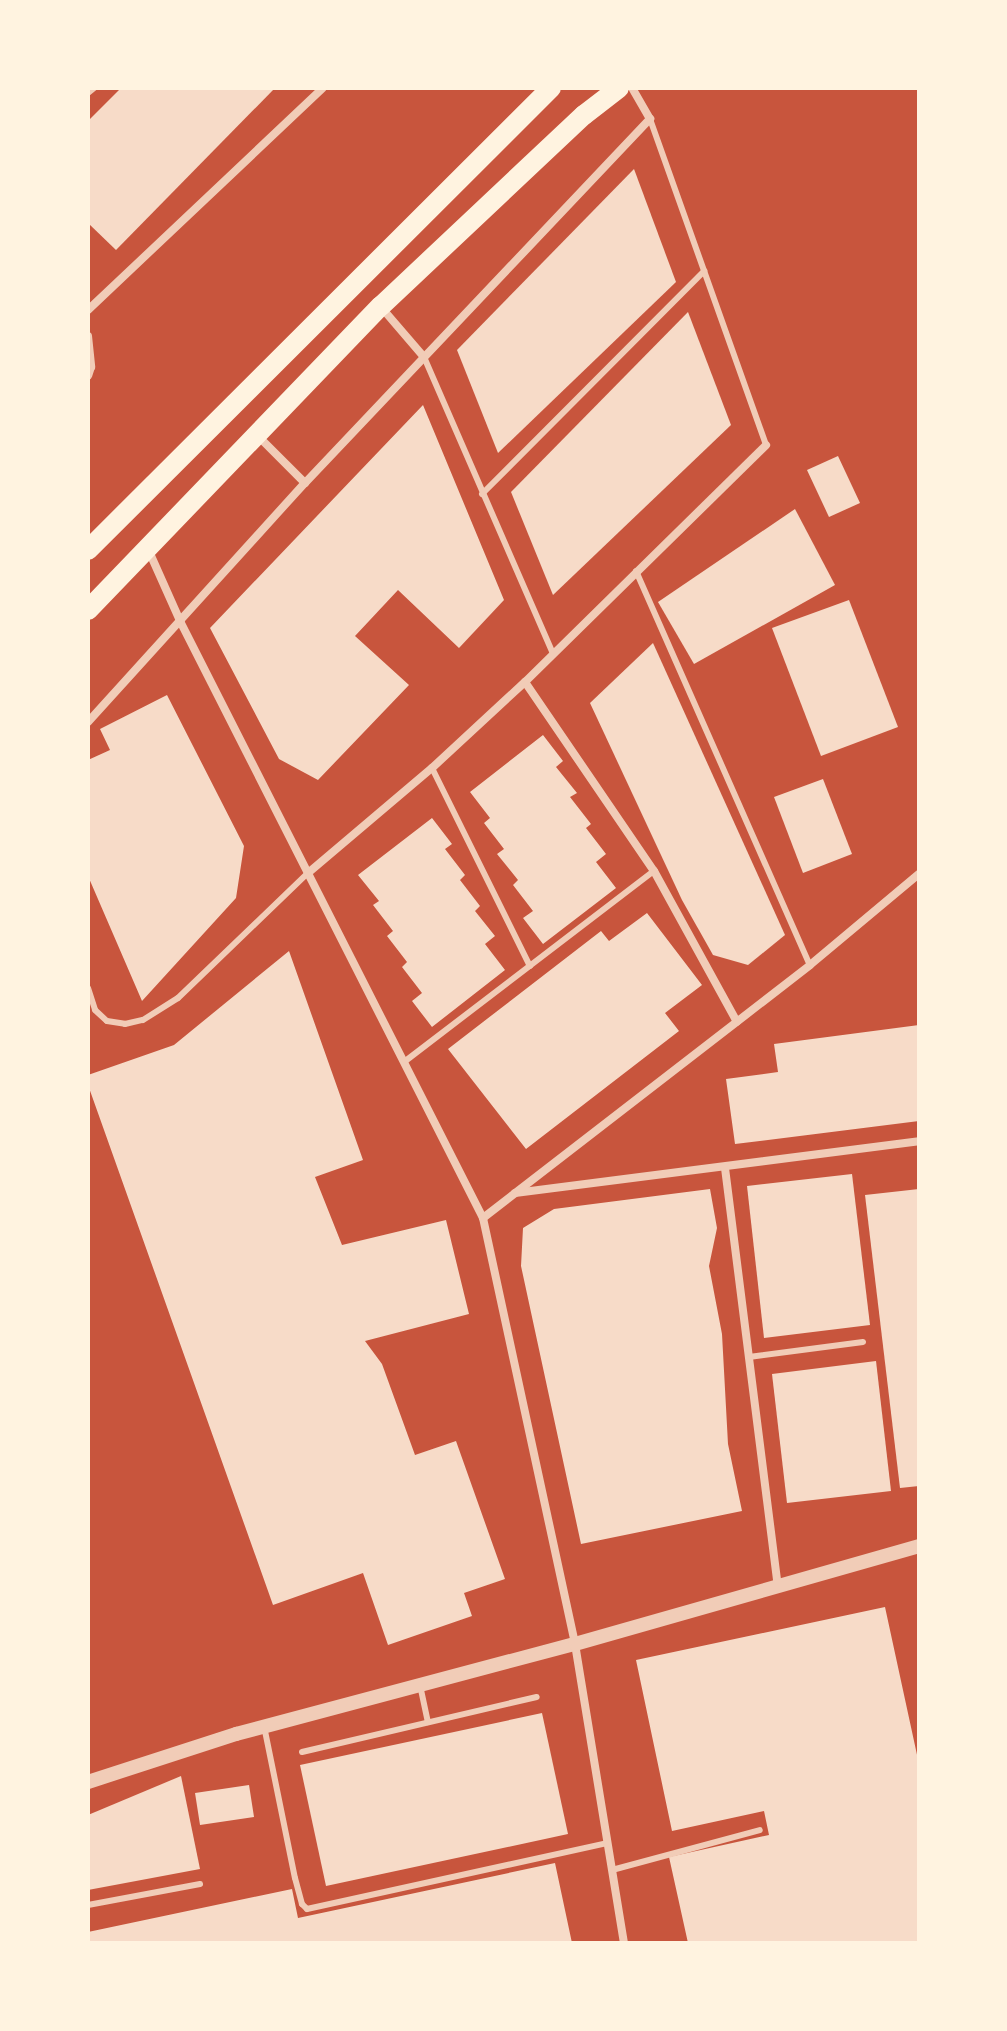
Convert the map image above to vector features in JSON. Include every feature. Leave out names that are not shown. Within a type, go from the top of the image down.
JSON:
[{"type":"main road","points":[[88,550],[551,88]]},
{"type":"main road","points":[[88,610],[380,307],[584,115],[619,88]]},
{"type":"street","points":[[88,310],[323,88]]},
{"type":"street","points":[[88,722],[305,483],[650,119],[632,88]]},
{"type":"street","points":[[380,307],[424,357]]},
{"type":"street","points":[[88,336],[91,367],[88,376]]},
{"type":"street","points":[[256,435],[305,483]]},
{"type":"street","points":[[308,873],[432,768],[525,682],[552,652],[766,445]]},
{"type":"street","points":[[148,548],[181,623],[483,1218],[575,1644],[624,1943]]},
{"type":"street","points":[[525,682],[654,871],[737,1022]]},
{"type":"street","points":[[483,1218],[810,965],[919,874]]},
{"type":"street","points":[[514,1193],[919,1141]]},
{"type":"street","points":[[725,1168],[778,1585]]},
{"type":"street","points":[[88,1782],[264,1726],[575,1644],[919,1546]]},
{"type":"lane","points":[[88,93],[94,88]]},
{"type":"lane","points":[[650,119],[766,445]]},
{"type":"lane","points":[[482,494],[704,271]]},
{"type":"lane","points":[[424,357],[552,652]]},
{"type":"lane","points":[[636,571],[810,965]]},
{"type":"lane","points":[[432,768],[530,966]]},
{"type":"lane","points":[[404,1062],[654,871]]},
{"type":"lane","points":[[88,988],[95,1010],[107,1021],[125,1024],[143,1020],[178,998],[308,873]]},
{"type":"lane","points":[[749,1357],[863,1342]]},
{"type":"lane","points":[[420,1685],[428,1722]]},
{"type":"lane","points":[[302,1752],[537,1697]]},
{"type":"lane","points":[[264,1726],[298,1891],[307,1909],[607,1843]]},
{"type":"lane","points":[[612,1870],[760,1830]]},
{"type":"lane","points":[[88,1905],[200,1884]]},
{"type":"building","points":[[121,88],[275,88],[116,250],[88,223],[88,121]]},
{"type":"building","points":[[634,169],[676,282],[498,453],[457,350]]},
{"type":"building","points":[[688,312],[731,425],[553,595],[511,492]]},
{"type":"building","points":[[423,405],[504,600],[459,648],[398,590],[355,636],[409,685],[318,780],[279,759],[210,628]]},
{"type":"building","points":[[838,456],[860,503],[829,517],[807,470]]},
{"type":"building","points":[[795,509],[835,585],[694,664],[658,602]]},
{"type":"building","points":[[849,600],[898,727],[821,756],[772,628]]},
{"type":"building","points":[[653,643],[785,935],[748,965],[713,955],[682,900],[590,703]]},
{"type":"building","points":[[167,695],[244,846],[236,898],[142,1001],[88,876],[88,760],[110,750],[100,729]]},
{"type":"building","points":[[543,735],[563,761],[556,767],[577,793],[570,797],[591,824],[586,828],[606,854],[596,862],[616,888],[543,944],[523,918],[533,911],[513,885],[518,880],[497,854],[504,849],[484,823],[490,818],[470,792]]},
{"type":"building","points":[[823,779],[852,854],[803,873],[774,797]]},
{"type":"building","points":[[432,818],[452,844],[445,849],[465,875],[460,880],[480,906],[475,911],[495,936],[485,944],[505,970],[432,1027],[412,1001],[422,993],[402,967],[407,962],[387,936],[393,931],[373,905],[379,901],[358,875]]},
{"type":"building","points":[[647,913],[702,985],[665,1013],[679,1031],[526,1149],[448,1049],[601,931],[609,941]]},
{"type":"building","points":[[289,951],[363,1160],[315,1177],[342,1245],[446,1220],[469,1314],[365,1341],[382,1364],[415,1455],[456,1441],[505,1579],[464,1593],[472,1616],[388,1645],[363,1573],[273,1605],[88,1085],[88,1075],[174,1045]]},
{"type":"building","points":[[919,1025],[919,1121],[735,1144],[726,1079],[778,1072],[774,1044]]},
{"type":"building","points":[[852,1174],[870,1325],[764,1338],[747,1186]]},
{"type":"building","points":[[710,1189],[717,1228],[709,1266],[722,1334],[728,1444],[742,1511],[581,1544],[521,1266],[523,1228],[554,1209]]},
{"type":"building","points":[[919,1189],[919,1486],[900,1488],[865,1195]]},
{"type":"building","points":[[876,1361],[891,1491],[787,1503],[772,1374]]},
{"type":"building","points":[[885,1607],[919,1764],[919,1943],[688,1943],[669,1857],[769,1835],[764,1811],[672,1831],[636,1660]]},
{"type":"building","points":[[542,1713],[568,1834],[326,1886],[300,1765]]},
{"type":"building","points":[[181,1776],[200,1869],[88,1890],[88,1815]]},
{"type":"building","points":[[249,1785],[254,1817],[200,1825],[195,1793]]},
{"type":"building","points":[[555,1863],[572,1943],[88,1943],[88,1932],[292,1889],[298,1918]]}]
